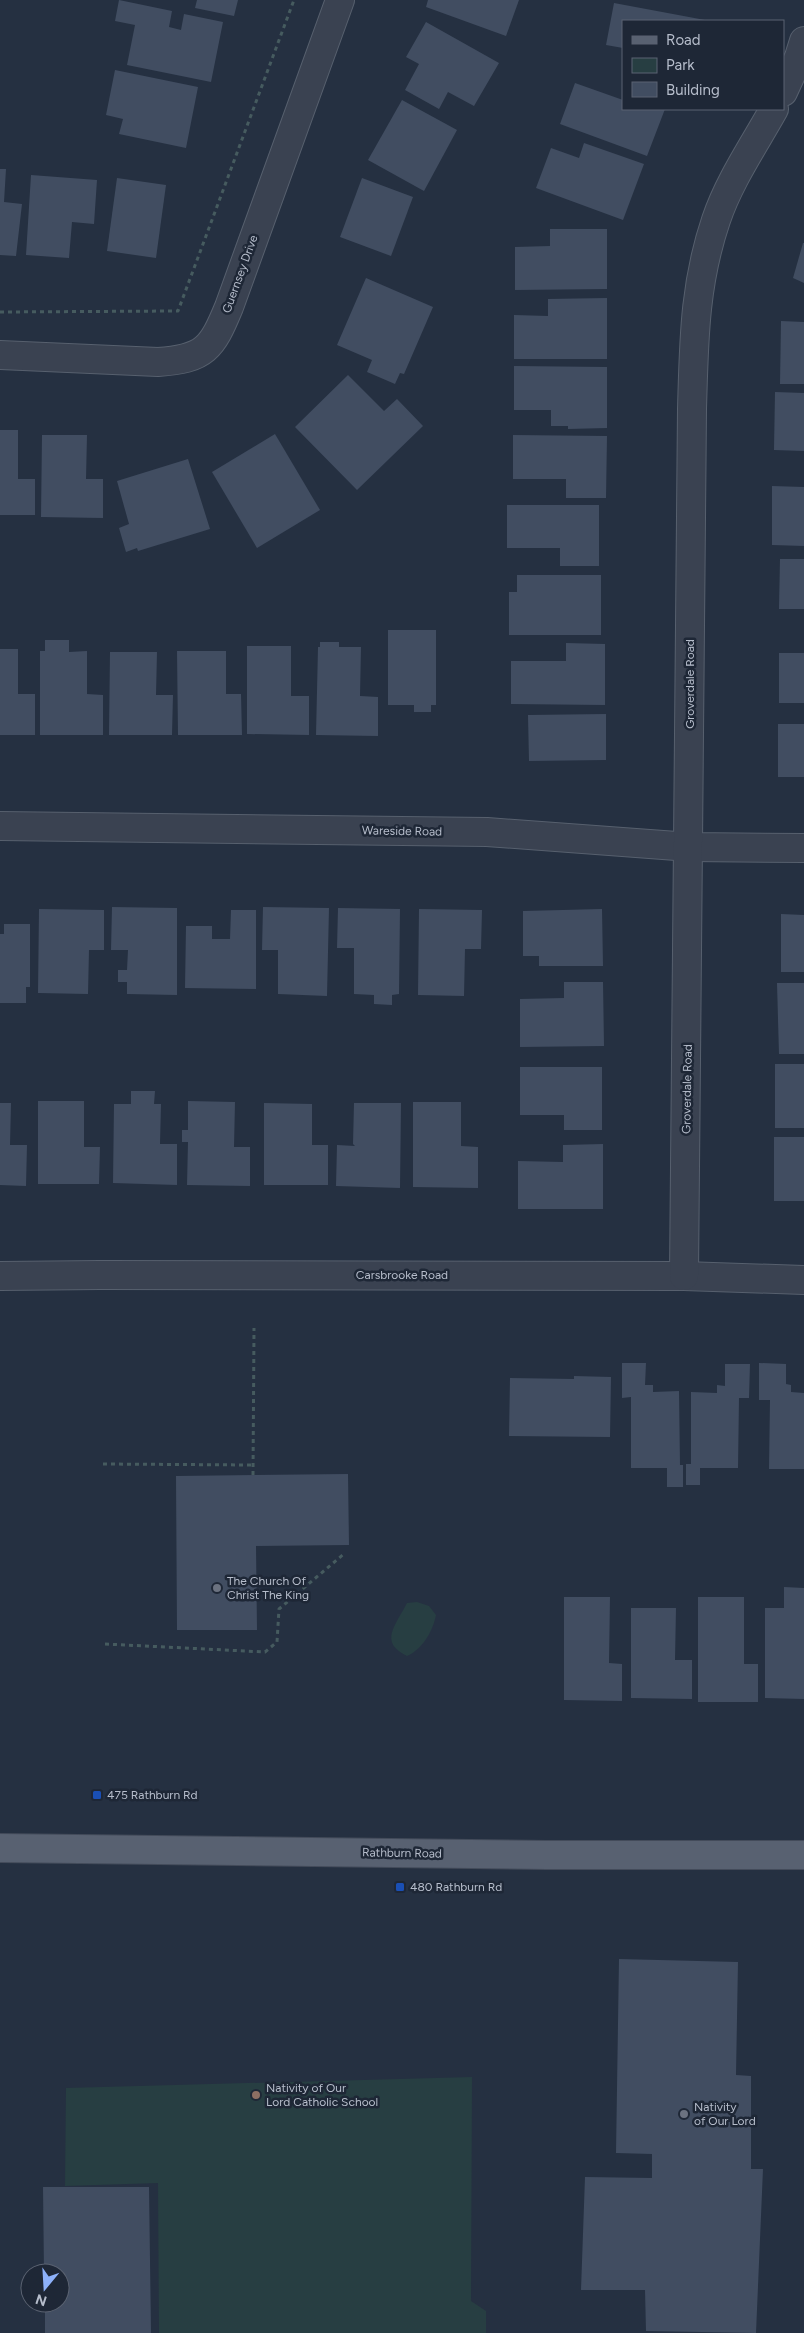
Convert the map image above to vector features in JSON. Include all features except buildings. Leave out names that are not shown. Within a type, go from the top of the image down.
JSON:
[{"type":"main road","name":"Rathburn Road","points":[[0,1848],[547,1855],[804,1855]]},
{"type":"street","name":"Guernsey Drive","points":[[0,355],[172,361],[195,355],[212,344],[229,307],[340,0]]},
{"type":"street","points":[[784,90],[804,41]]},
{"type":"street","name":"Groverdale Road","points":[[684,1276],[690,847],[694,318],[699,282],[716,219],[734,180],[773,110]]},
{"type":"street","name":"Wareside Road","points":[[0,826],[487,832],[690,847],[804,848]]},
{"type":"street","name":"Carsbrooke Road","points":[[0,1276],[100,1274],[684,1276],[804,1280]]},
{"type":"path","points":[[0,312],[178,311],[294,0]]},
{"type":"path","points":[[253,1475],[254,1328]]},
{"type":"path","points":[[103,1464],[253,1465]]},
{"type":"path","points":[[105,1644],[265,1652],[277,1642],[279,1608],[344,1553]]},
{"type":"green space","points":[[417,1602],[429,1606],[436,1615],[422,1645],[407,1656],[398,1651],[393,1645],[391,1639],[392,1632],[407,1603]]},
{"type":"green space","points":[[472,2077],[471,2301],[486,2311],[486,2333],[159,2333],[158,2183],[65,2186],[66,2088]]},
{"type":"place","name":"The Church Of Christ The King","points":[[217,1588]]},
{"type":"place","name":"475 Rathburn Rd","points":[[97,1795]]},
{"type":"place","name":"480 Rathburn Rd","points":[[400,1887]]},
{"type":"place","name":"Nativity of Our Lord Catholic School","points":[[256,2095]]},
{"type":"place","name":"Nativity of Our Lord","points":[[684,2114]]}]
